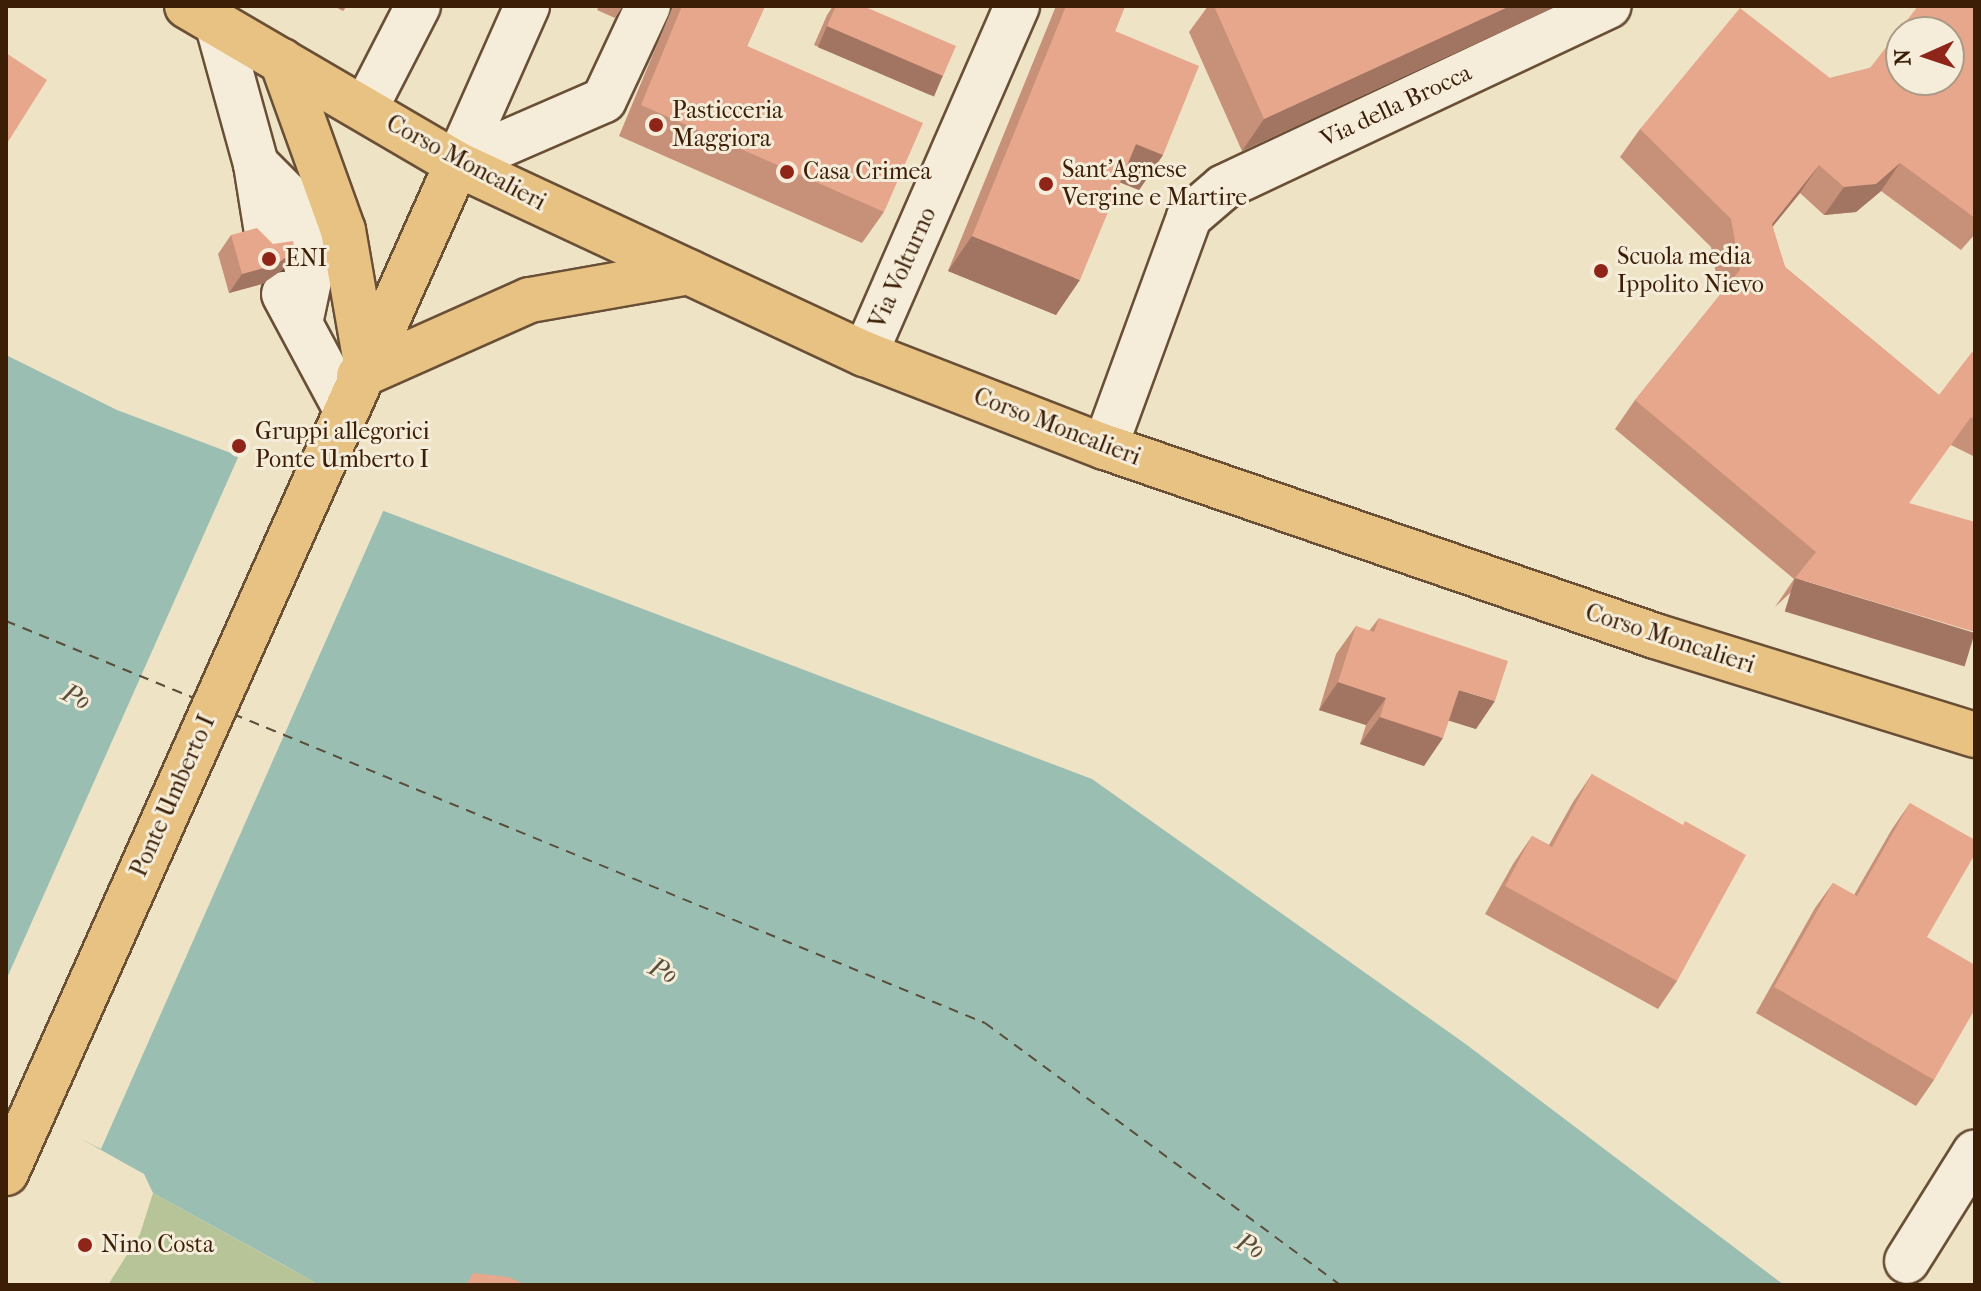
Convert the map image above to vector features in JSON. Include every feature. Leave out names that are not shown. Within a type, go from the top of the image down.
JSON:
[{"type":"main road","name":"Corso Moncalieri","points":[[203,16],[457,164],[865,354],[1105,447],[1655,636],[1975,735]]},
{"type":"main road","points":[[282,61],[343,230],[357,382],[530,300],[689,272]]},
{"type":"main road","name":"Ponte Umberto I","points":[[12,1158],[326,448],[457,164]]},
{"type":"street","points":[[365,109],[418,6]]},
{"type":"street","points":[[457,164],[527,6]]},
{"type":"street","points":[[457,164],[604,100],[648,6]]},
{"type":"street","name":"Via Volturno","points":[[865,354],[1017,6]]},
{"type":"street","name":"Via della Brocca","points":[[1105,447],[1189,217],[1224,187],[1609,6]]},
{"type":"street","points":[[203,16],[256,164],[273,259],[301,318],[357,382]]},
{"type":"street","points":[[256,164],[286,194],[297,215],[309,281],[301,318]]},
{"type":"street","points":[[1907,1261],[1975,1152]]},
{"type":"green space","points":[[153,1193],[321,1285],[108,1285],[140,1234]]},
{"type":"water","name":"Po","points":[[6,355],[117,410],[1092,779],[1467,1045],[1784,1285],[320,1285],[153,1193],[144,1174],[6,1097]]},
{"type":"pier","points":[[240,453],[385,507],[101,1149],[6,1102],[6,980]]},
{"type":"building","points":[[682,6],[765,6],[747,46],[923,123],[884,212],[641,105]]},
{"type":"building","points":[[836,6],[863,6],[956,46],[943,76],[827,26]]},
{"type":"building","name":"Sant'Agnese Vergine e Martire","points":[[1066,6],[1125,6],[1115,31],[1199,66],[1163,155],[1136,144],[1080,280],[972,236]]},
{"type":"building","points":[[1214,6],[1510,6],[1264,119]]},
{"type":"building","points":[[1918,6],[1975,6],[1975,218],[1900,163],[1876,184],[1844,187],[1819,165],[1772,224],[1785,267],[1939,395],[1972,352],[1975,354],[1975,419],[1971,417],[1909,503],[1975,522],[1975,632],[1795,578],[1816,552],[1635,400],[1740,270],[1731,219],[1640,129],[1740,8],[1830,78],[1870,68],[1885,49],[1885,96],[1965,96],[1965,16],[1910,16]]},
{"type":"building","points":[[6,53],[47,80],[6,145]]},
{"type":"building","points":[[257,228],[273,244],[293,241],[295,251],[275,265],[242,274],[231,235]]},
{"type":"building","points":[[1379,618],[1508,661],[1495,701],[1459,690],[1443,738],[1380,717],[1386,698],[1338,682],[1356,626],[1374,632]]},
{"type":"building","points":[[1592,774],[1683,825],[1685,821],[1746,855],[1677,981],[1505,886],[1532,836],[1552,847]]},
{"type":"building","points":[[1910,803],[1975,840],[1975,854],[1927,937],[1975,965],[1975,1009],[1934,1080],[1774,987],[1833,883],[1857,896]]},
{"type":"building","points":[[473,1273],[508,1277],[527,1285],[466,1285]]},
{"type":"ferry route","points":[[6,621],[194,698]]},
{"type":"ferry route","points":[[233,714],[985,1023],[1340,1285]]},
{"type":"place","name":"Pasticceria Maggiora","points":[[656,125]]},
{"type":"place","name":"Casa Crimea","points":[[787,172]]},
{"type":"place","name":"Sant'Agnese Vergine e Martire","points":[[1046,184]]},
{"type":"place","name":"ENI","points":[[269,259]]},
{"type":"place","name":"Scuola media Ippolito Nievo","points":[[1601,271]]},
{"type":"place","name":"Gruppi allegorici Ponte Umberto I","points":[[239,446]]},
{"type":"place","name":"Nino Costa","points":[[85,1245]]}]
